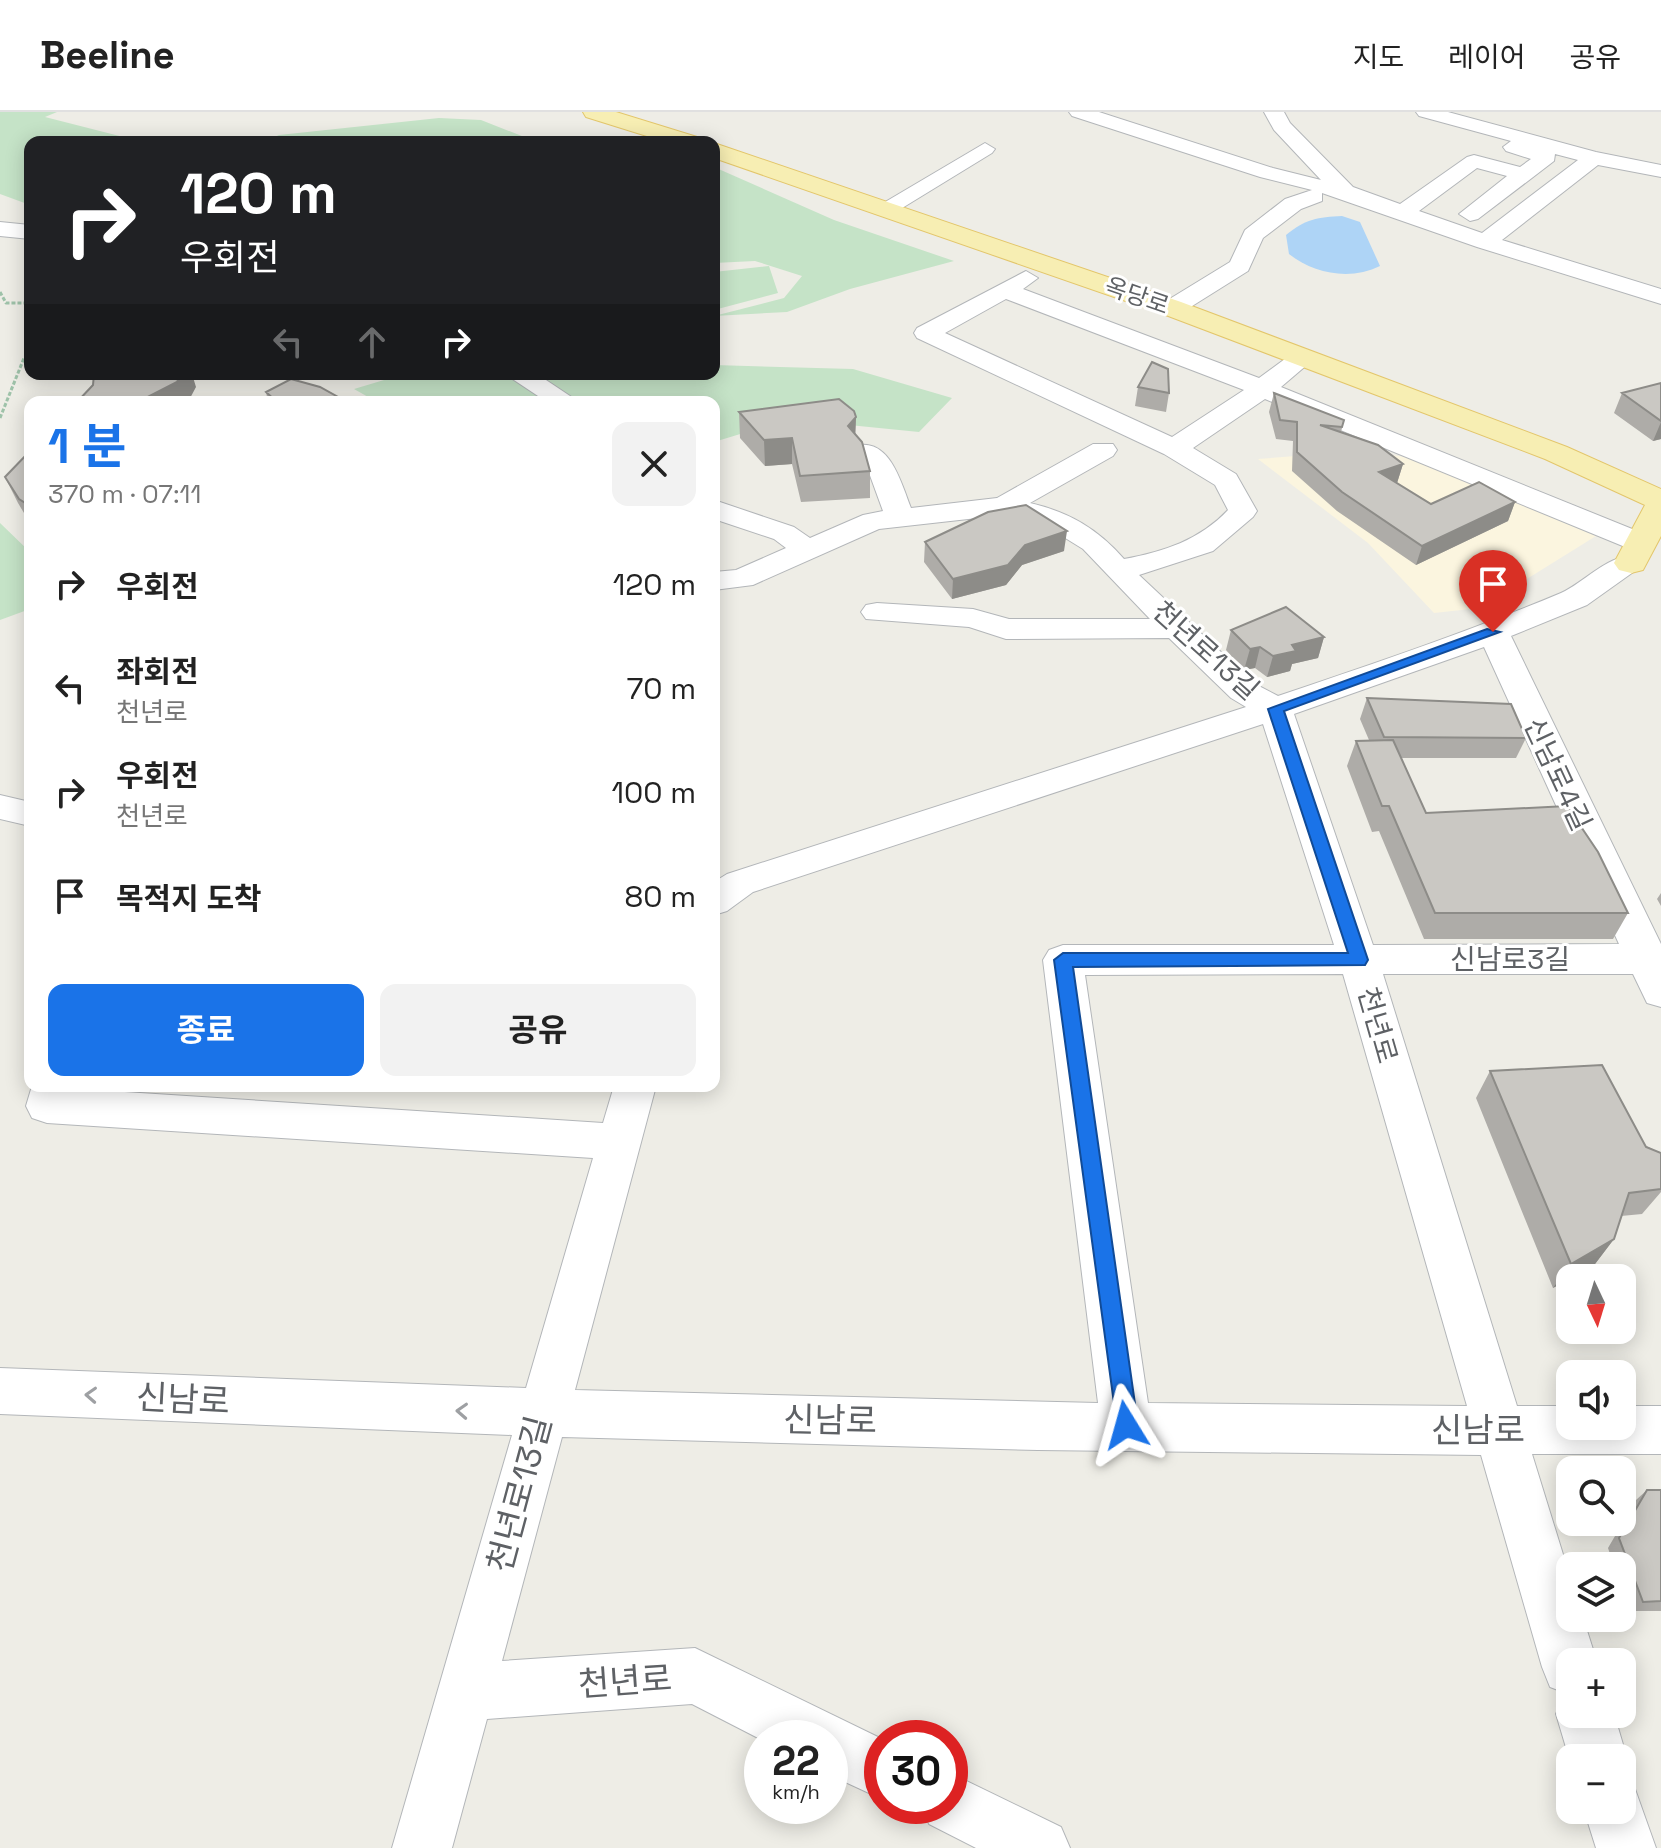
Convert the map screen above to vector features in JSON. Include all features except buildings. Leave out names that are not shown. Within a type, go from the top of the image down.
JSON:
[{"type":"main road","points":[[594,112],[670,136]]},
{"type":"main road","name":"옥당로","points":[[720,152],[1172,308],[1659,491]]},
{"type":"main road","points":[[1644,551],[1659,491]]},
{"type":"street","points":[[1079,112],[1331,196],[1401,211],[1485,242],[1661,297]]},
{"type":"street","points":[[1274,112],[1281,126],[1321,169],[1331,196]]},
{"type":"street","points":[[1419,116],[1594,158],[1659,179]]},
{"type":"street","points":[[1419,116],[1547,157],[1470,214]]},
{"type":"street","points":[[886,208],[985,149]]},
{"type":"street","points":[[1485,242],[1594,158]]},
{"type":"street","points":[[1401,211],[1474,161],[1526,175]]},
{"type":"street","points":[[1172,308],[1240,266],[1253,235],[1275,219],[1331,196]]},
{"type":"street","points":[[0,229],[24,231]]},
{"type":"street","points":[[1050,265],[926,333],[1174,448],[1226,480],[1243,511],[1227,531],[1172,560],[1117,570]]},
{"type":"street","points":[[1004,290],[1261,388],[1644,551]]},
{"type":"street","points":[[1174,448],[1302,358]]},
{"type":"street","points":[[528,380],[556,396]]},
{"type":"street","points":[[1004,506],[1103,450]]},
{"type":"street","points":[[865,452],[881,467],[900,517]]},
{"type":"street","name":"천년로13길","points":[[720,581],[742,579],[873,521],[1004,506],[1051,517],[1094,543],[1117,570],[1243,691],[1275,709]]},
{"type":"street","points":[[720,511],[784,533],[807,550]]},
{"type":"street","points":[[1275,709],[1493,632],[1576,598],[1644,551]]},
{"type":"street","points":[[877,612],[973,618],[1006,629],[1178,628]]},
{"type":"street","name":"신남로4길","points":[[1493,632],[1512,707],[1656,970]]},
{"type":"street","name":"천년로13길","points":[[723,883],[1275,709]]},
{"type":"street","name":"천년로","points":[[1275,709],[1359,960],[1564,1648]]},
{"type":"street","points":[[0,807],[24,813]]},
{"type":"street","name":"신남로3길","points":[[1126,1425],[1063,960],[1359,960],[1656,970]]},
{"type":"street","points":[[51,1092],[47,1106],[619,1142]]},
{"type":"street","name":"천년로13길","points":[[422,1848],[540,1415],[633,1092]]},
{"type":"street","name":"신남로","points":[[0,1391],[540,1415],[1497,1431],[1661,1430]]},
{"type":"street","name":"천년로","points":[[465,1692],[695,1676],[783,1720]]},
{"type":"street","points":[[968,1812],[1040,1848]]},
{"type":"street","points":[[1618,1824],[1626,1848]]},
{"type":"path","points":[[0,292],[6,303],[24,303]]},
{"type":"path","points":[[0,418],[24,358]]},
{"type":"shaded area","points":[[1359,451],[1407,457],[1596,536],[1480,608],[1434,613],[1368,543],[1258,459]]},
{"type":"green space","points":[[0,112],[57,112],[45,117],[119,136],[24,136],[24,203],[0,194]]},
{"type":"green space","points":[[439,118],[481,120],[522,136],[277,136]]},
{"type":"green space","points":[[720,170],[834,220],[954,261],[850,289],[787,312],[720,316],[784,298],[802,276],[755,261],[720,263]]},
{"type":"green space","points":[[769,266],[778,293],[720,308],[720,271]]},
{"type":"green space","points":[[720,365],[853,369],[952,398],[919,432],[789,419],[720,440],[720,396],[366,396],[354,389],[384,380],[720,380]]},
{"type":"green space","points":[[0,523],[24,546],[24,611],[0,620]]},
{"type":"water","points":[[1342,216],[1360,222],[1380,266],[1358,273],[1334,273],[1310,267],[1289,254],[1286,235],[1299,225]]},
{"type":"route","points":[[1126,1425],[1063,960],[1359,960],[1275,709],[1493,632]]}]
